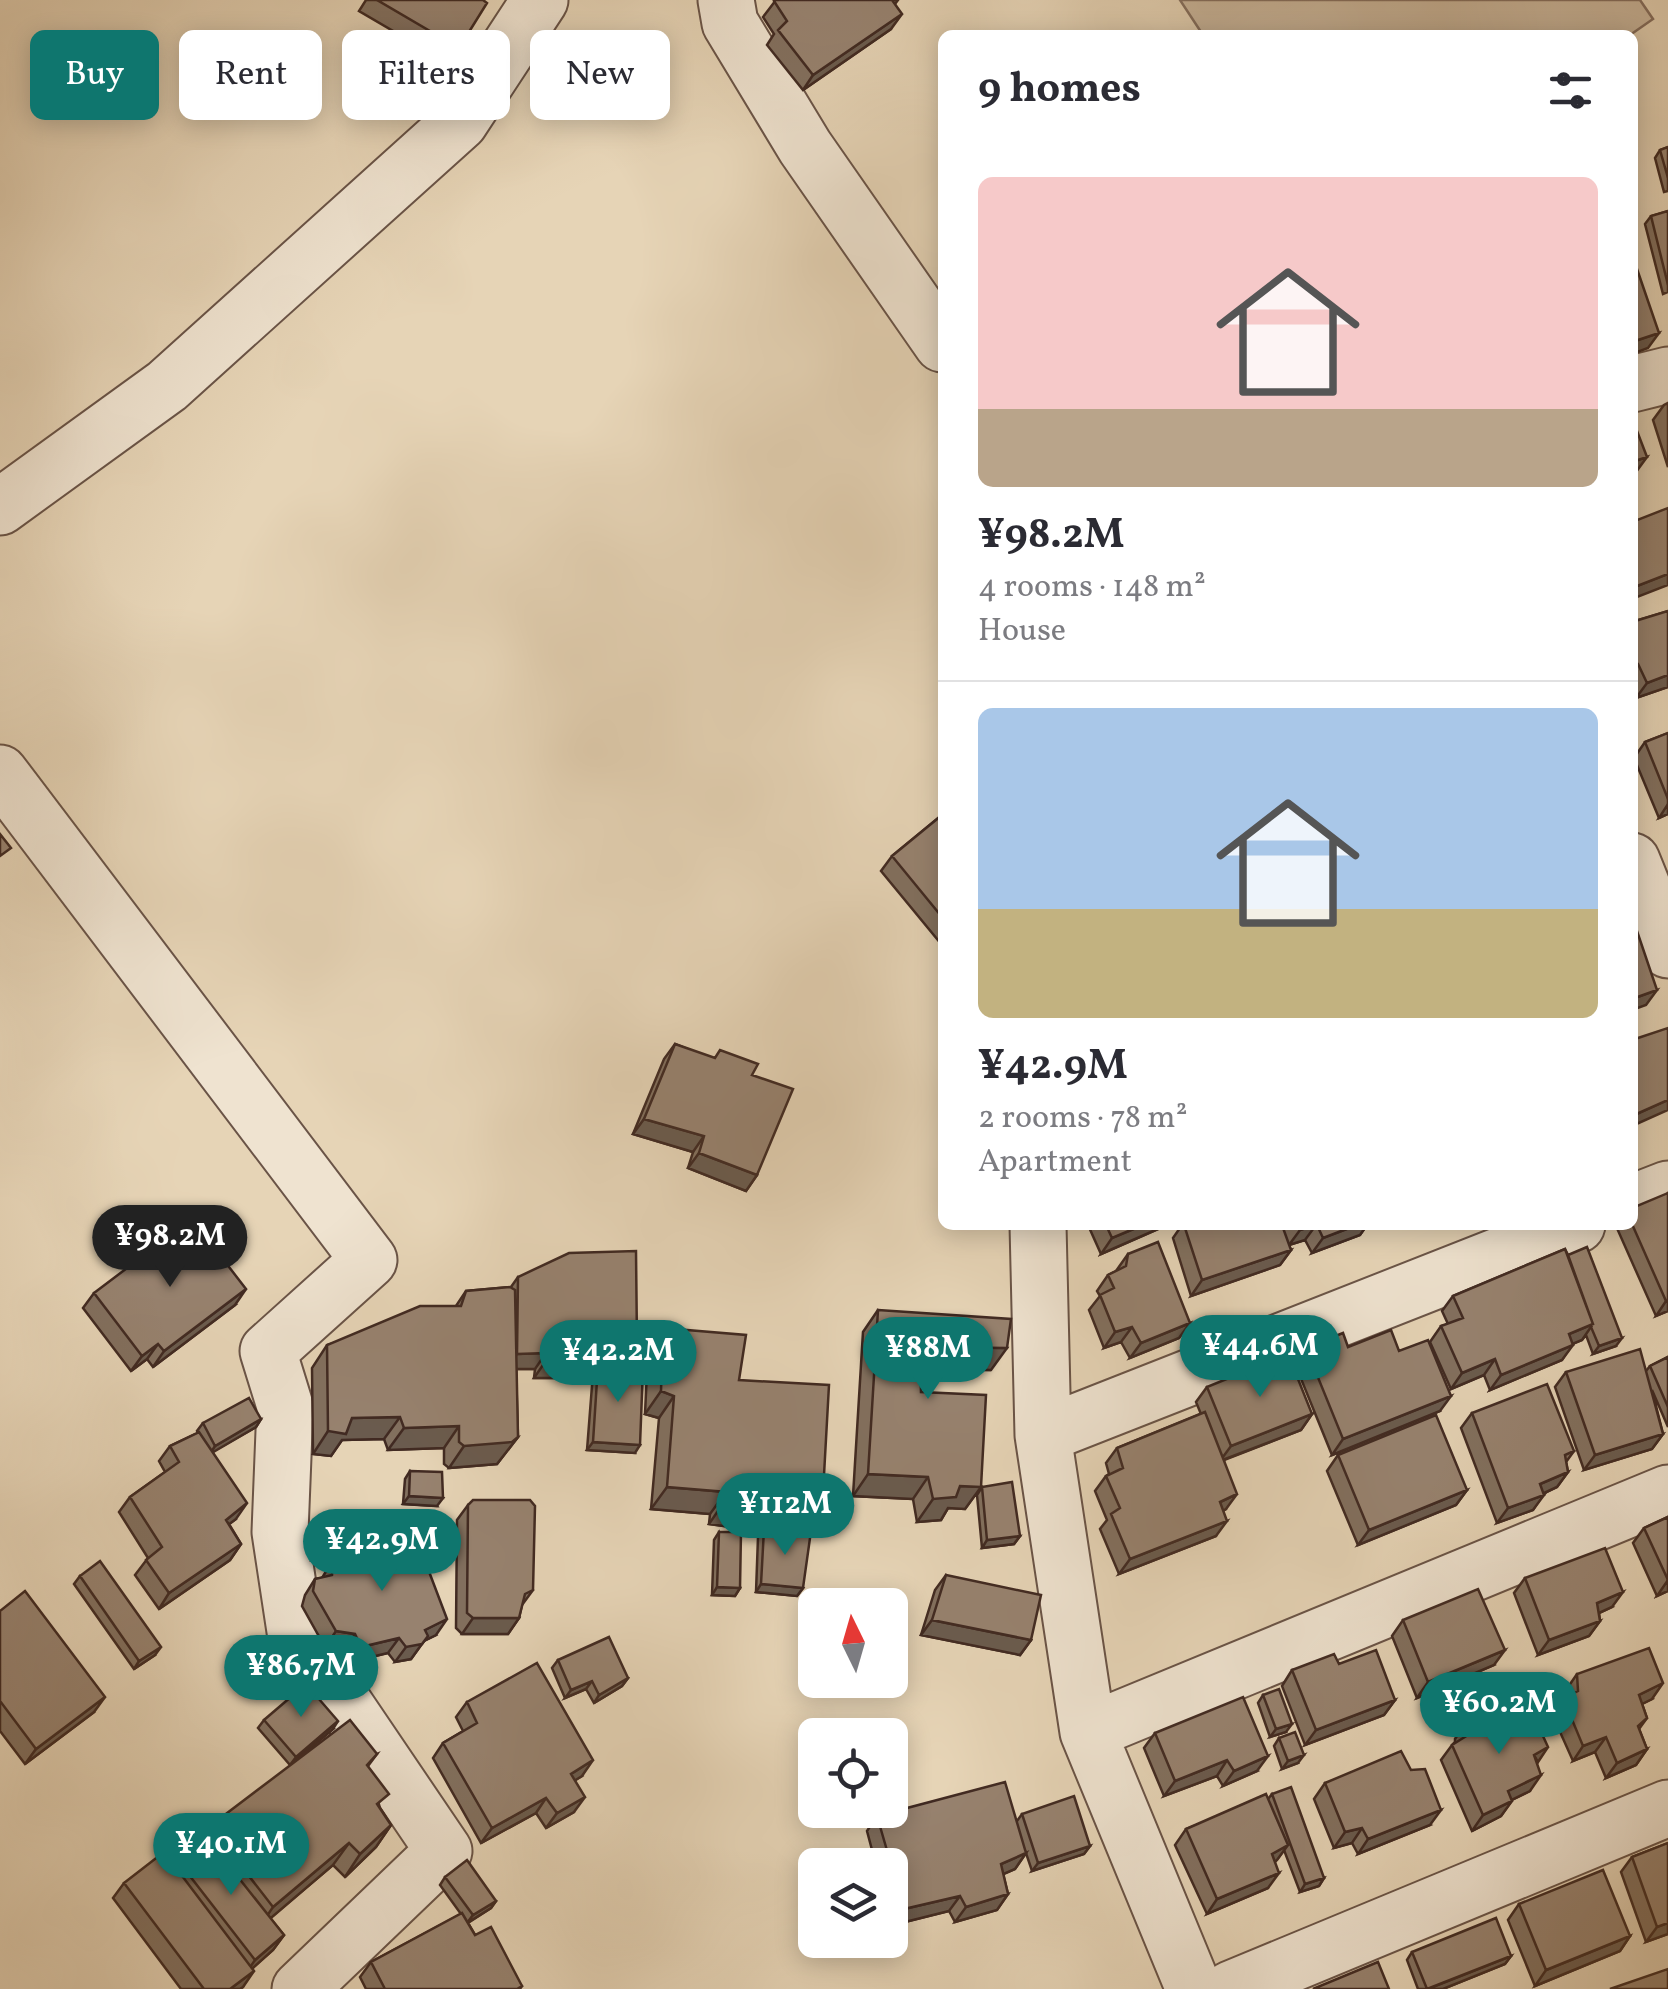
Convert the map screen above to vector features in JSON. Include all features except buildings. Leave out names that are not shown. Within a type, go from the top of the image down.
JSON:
[{"type":"street","points":[[0,507],[167,386],[460,122],[540,0]]},
{"type":"street","points":[[726,0],[730,22],[805,147],[938,338]]},
{"type":"street","points":[[1638,382],[1668,375]]},
{"type":"street","points":[[0,773],[369,1260],[268,1350],[285,1406],[280,1532],[295,1632],[444,1851],[300,1989]]},
{"type":"street","points":[[1644,882],[1668,950]]},
{"type":"street","points":[[1638,1201],[1668,1189]]},
{"type":"street","points":[[1038,1230],[1043,1435],[1088,1732],[1194,1989]]},
{"type":"street","points":[[1043,1435],[1565,1230]]},
{"type":"street","points":[[1088,1732],[1668,1493]]},
{"type":"street","points":[[1231,1989],[1668,1808]]},
{"type":"shaded area","points":[[1180,0],[1640,0],[1653,19],[1637,30],[1200,30]]}]
